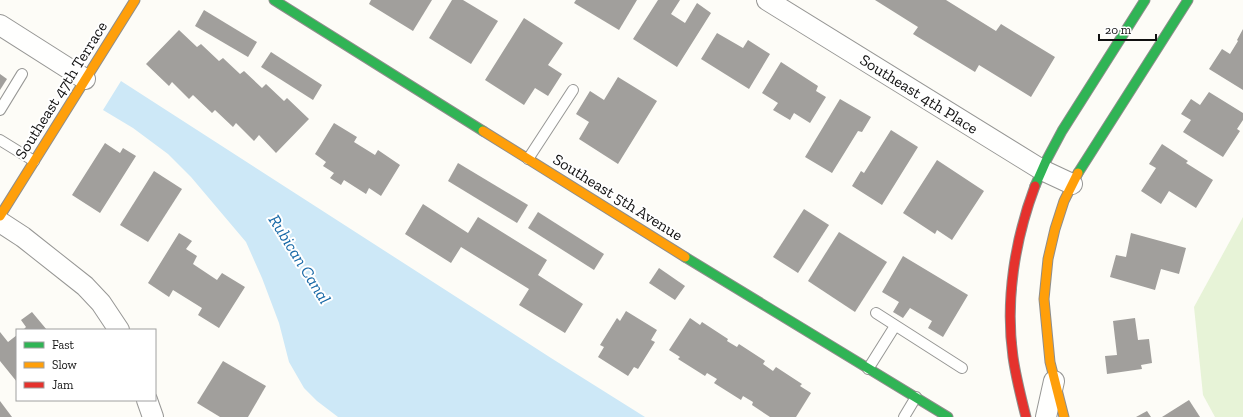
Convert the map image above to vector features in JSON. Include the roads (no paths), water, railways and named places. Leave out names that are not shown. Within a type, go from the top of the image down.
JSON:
[{"type":"street","name":"Southeast 47th Terrace","points":[[0,216],[135,0]]},
{"type":"street","name":"Southeast 5th Avenue","points":[[274,0],[723,281],[948,417]]},
{"type":"street","name":"Southeast 4th Place","points":[[767,0],[1042,170],[1072,184]]},
{"type":"street","points":[[1026,417],[1015,370],[1011,327],[1011,304],[1015,258],[1026,213],[1042,170],[1058,137],[1145,0]]},
{"type":"street","points":[[1064,417],[1050,362],[1044,299],[1048,259],[1054,230],[1064,201],[1072,184],[1188,0]]},
{"type":"street","points":[[0,25],[85,79]]},
{"type":"street","points":[[0,222],[23,237],[85,286],[101,303],[118,329]]},
{"type":"street","points":[[1046,417],[1054,381]]},
{"type":"street","points":[[147,401],[153,417]]},
{"type":"lane","points":[[0,110],[22,74]]},
{"type":"lane","points":[[528,159],[573,90]]},
{"type":"lane","points":[[0,140],[34,162]]},
{"type":"lane","points":[[876,313],[962,368]]},
{"type":"lane","points":[[868,368],[896,326]]},
{"type":"lane","points":[[904,417],[916,397]]},
{"type":"water","name":"Rubican Canal","points":[[121,81],[645,417],[338,417],[317,401],[304,388],[289,362],[279,323],[262,278],[246,242],[191,177],[168,154],[133,128],[103,110]]}]
